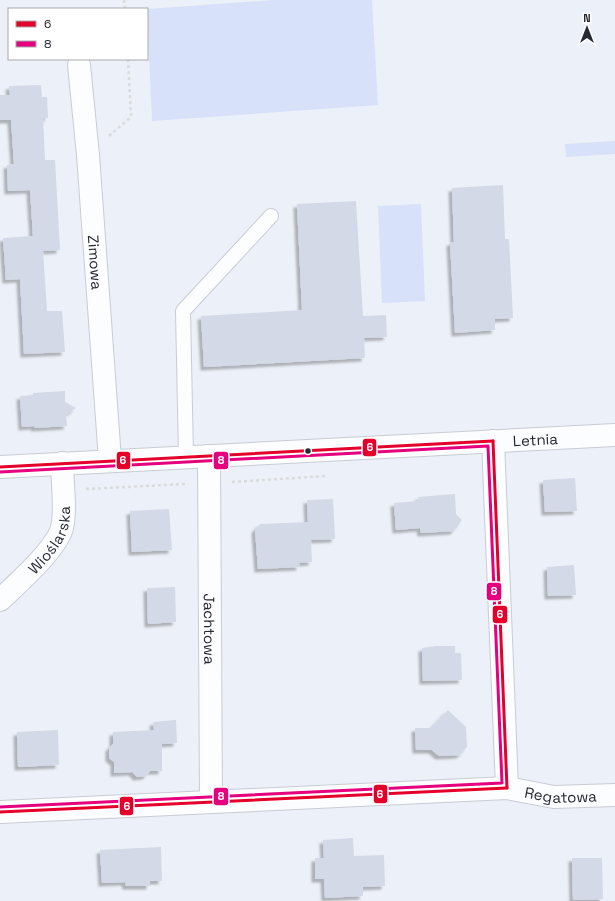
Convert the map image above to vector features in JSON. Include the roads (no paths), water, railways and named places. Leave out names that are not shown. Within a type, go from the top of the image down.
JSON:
[{"type":"street","name":"Zimowa","points":[[79,65],[88,155],[110,460]]},
{"type":"street","name":"Letnia","points":[[0,467],[110,460],[615,435]]},
{"type":"street","name":"Regatowa","points":[[493,441],[507,788]]},
{"type":"street","name":"Jachtowa","points":[[209,456],[211,802]]},
{"type":"street","name":"Wioślarska","points":[[0,600],[44,555],[55,542],[61,530],[64,515],[62,463]]},
{"type":"street","name":"Regatowa","points":[[0,812],[507,788],[554,797],[615,795]]},
{"type":"lane","points":[[186,457],[183,311],[271,216]]}]
